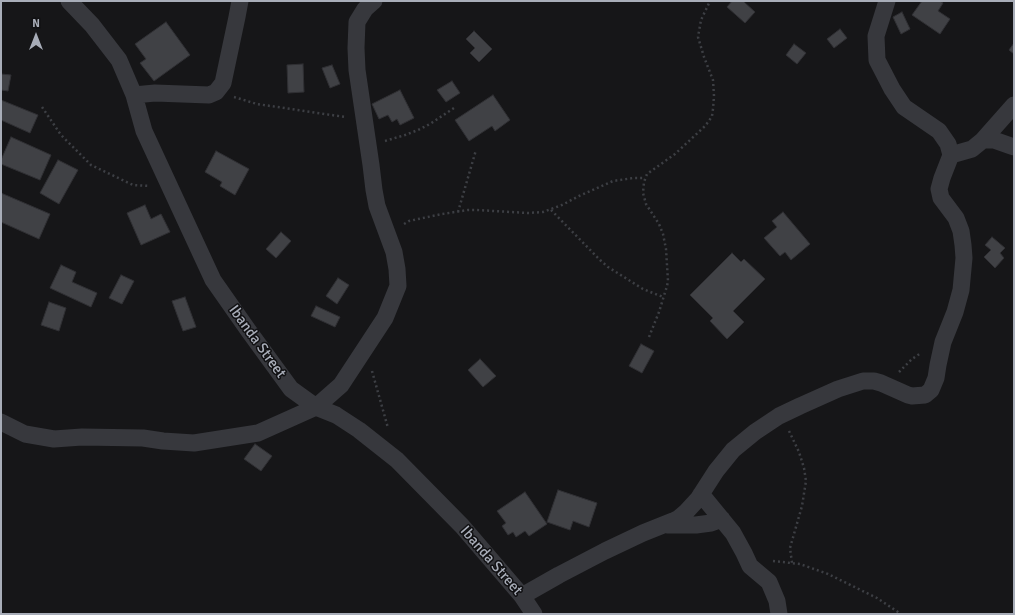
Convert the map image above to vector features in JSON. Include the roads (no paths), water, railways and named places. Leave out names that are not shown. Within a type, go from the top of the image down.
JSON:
[{"type":"street","name":"Ibanda Street","points":[[69,1],[92,25],[119,60],[134,95],[144,131],[213,280],[291,389],[316,406],[336,415],[360,430],[397,460],[462,526],[522,596],[534,614]]},
{"type":"street","points":[[134,95],[155,93],[209,95],[216,92],[223,83],[240,1]]},
{"type":"street","points":[[1,422],[25,434],[54,439],[82,437],[143,438],[194,443],[258,433],[316,406],[341,385],[385,318],[398,286],[394,252],[377,206],[374,190],[372,165],[357,63],[357,22],[365,9],[374,1]]},
{"type":"street","points":[[522,596],[559,574],[605,551],[679,518],[698,499],[716,471],[733,450],[755,432],[779,416],[848,385],[863,381],[874,381],[881,383],[912,396],[929,393],[934,387],[943,342],[955,312],[961,290],[964,258],[961,231],[956,218],[941,198],[940,189],[942,178],[951,154],[948,144],[939,131],[904,107],[892,89],[877,60],[876,36],[887,1]]},
{"type":"street","points":[[951,154],[972,149],[983,140],[1014,105]]},
{"type":"street","points":[[983,140],[994,140],[1014,147]]},
{"type":"street","points":[[701,494],[733,533],[750,566],[769,582],[776,601],[778,614]]},
{"type":"street","points":[[663,525],[696,525],[711,523],[722,519]]}]
